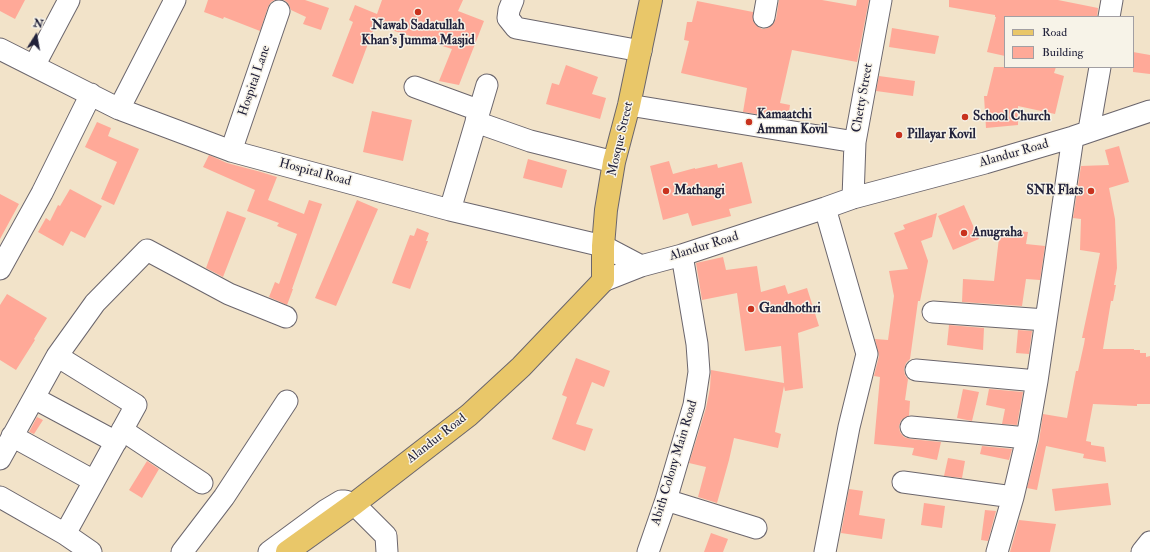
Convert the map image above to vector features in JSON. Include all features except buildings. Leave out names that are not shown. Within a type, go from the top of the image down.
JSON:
[{"type":"main road","name":"Mosque Street","points":[[604,281],[603,246],[606,210],[614,162],[629,105],[651,0]]},
{"type":"main road","name":"Alandur Road","points":[[287,552],[354,504],[468,415],[521,367],[604,281]]},
{"type":"street","points":[[34,66],[69,0]]},
{"type":"street","points":[[119,109],[175,0]]},
{"type":"street","points":[[513,0],[508,18],[516,28],[641,51]]},
{"type":"street","name":"Chetty Street","points":[[853,198],[855,142],[881,0]]},
{"type":"street","points":[[1109,16],[1112,0]]},
{"type":"street","name":"Hospital Lane","points":[[230,151],[279,11]]},
{"type":"street","name":"Hospital Road","points":[[0,49],[92,94],[119,109],[230,151],[450,210],[603,246],[641,266]]},
{"type":"street","points":[[997,552],[1013,497],[1027,438],[1046,320],[1081,134],[1100,68]]},
{"type":"street","points":[[450,210],[487,85]]},
{"type":"street","points":[[415,87],[478,110],[476,122]]},
{"type":"street","points":[[0,270],[42,193],[92,94]]},
{"type":"street","points":[[629,105],[855,142]]},
{"type":"street","name":"Alandur Road","points":[[604,281],[641,266],[682,255],[853,198],[1081,134],[1150,111]]},
{"type":"street","points":[[476,122],[530,141],[614,162]]},
{"type":"street","points":[[825,208],[867,354],[849,427],[825,552]]},
{"type":"street","points":[[0,459],[57,356],[95,303],[147,250],[229,294],[286,317]]},
{"type":"street","name":"Abith Colony Main Road","points":[[648,552],[666,500],[694,405],[698,372],[697,344],[682,255]]},
{"type":"street","points":[[933,312],[1046,320]]},
{"type":"street","points":[[57,356],[136,404],[65,534]]},
{"type":"street","points":[[916,370],[1037,381]]},
{"type":"street","points":[[34,398],[119,436],[202,483]]},
{"type":"street","points":[[182,552],[224,497],[287,401]]},
{"type":"street","points":[[911,427],[1027,438]]},
{"type":"street","points":[[12,436],[94,481]]},
{"type":"street","points":[[902,482],[1013,497]]},
{"type":"street","points":[[0,497],[65,534],[91,552]]},
{"type":"street","points":[[666,500],[756,528]]},
{"type":"street","points":[[269,552],[326,510],[341,501],[354,504],[386,536],[387,552]]},
{"type":"street","points":[[1142,552],[1150,542]]},
{"type":"place","name":"Nawab Sadatullah Khan's Jumma Masjid","points":[[418,12]]},
{"type":"place","name":"School Church","points":[[965,117]]},
{"type":"place","name":"Kamaatchi Amman Kovil","points":[[749,122]]},
{"type":"place","name":"Pillayar Kovil","points":[[899,135]]},
{"type":"place","name":"Mathangi","points":[[666,191]]},
{"type":"place","name":"SNR Flats","points":[[1091,191]]},
{"type":"place","name":"Anugraha","points":[[964,233]]},
{"type":"place","name":"Gandhothri","points":[[751,309]]}]
